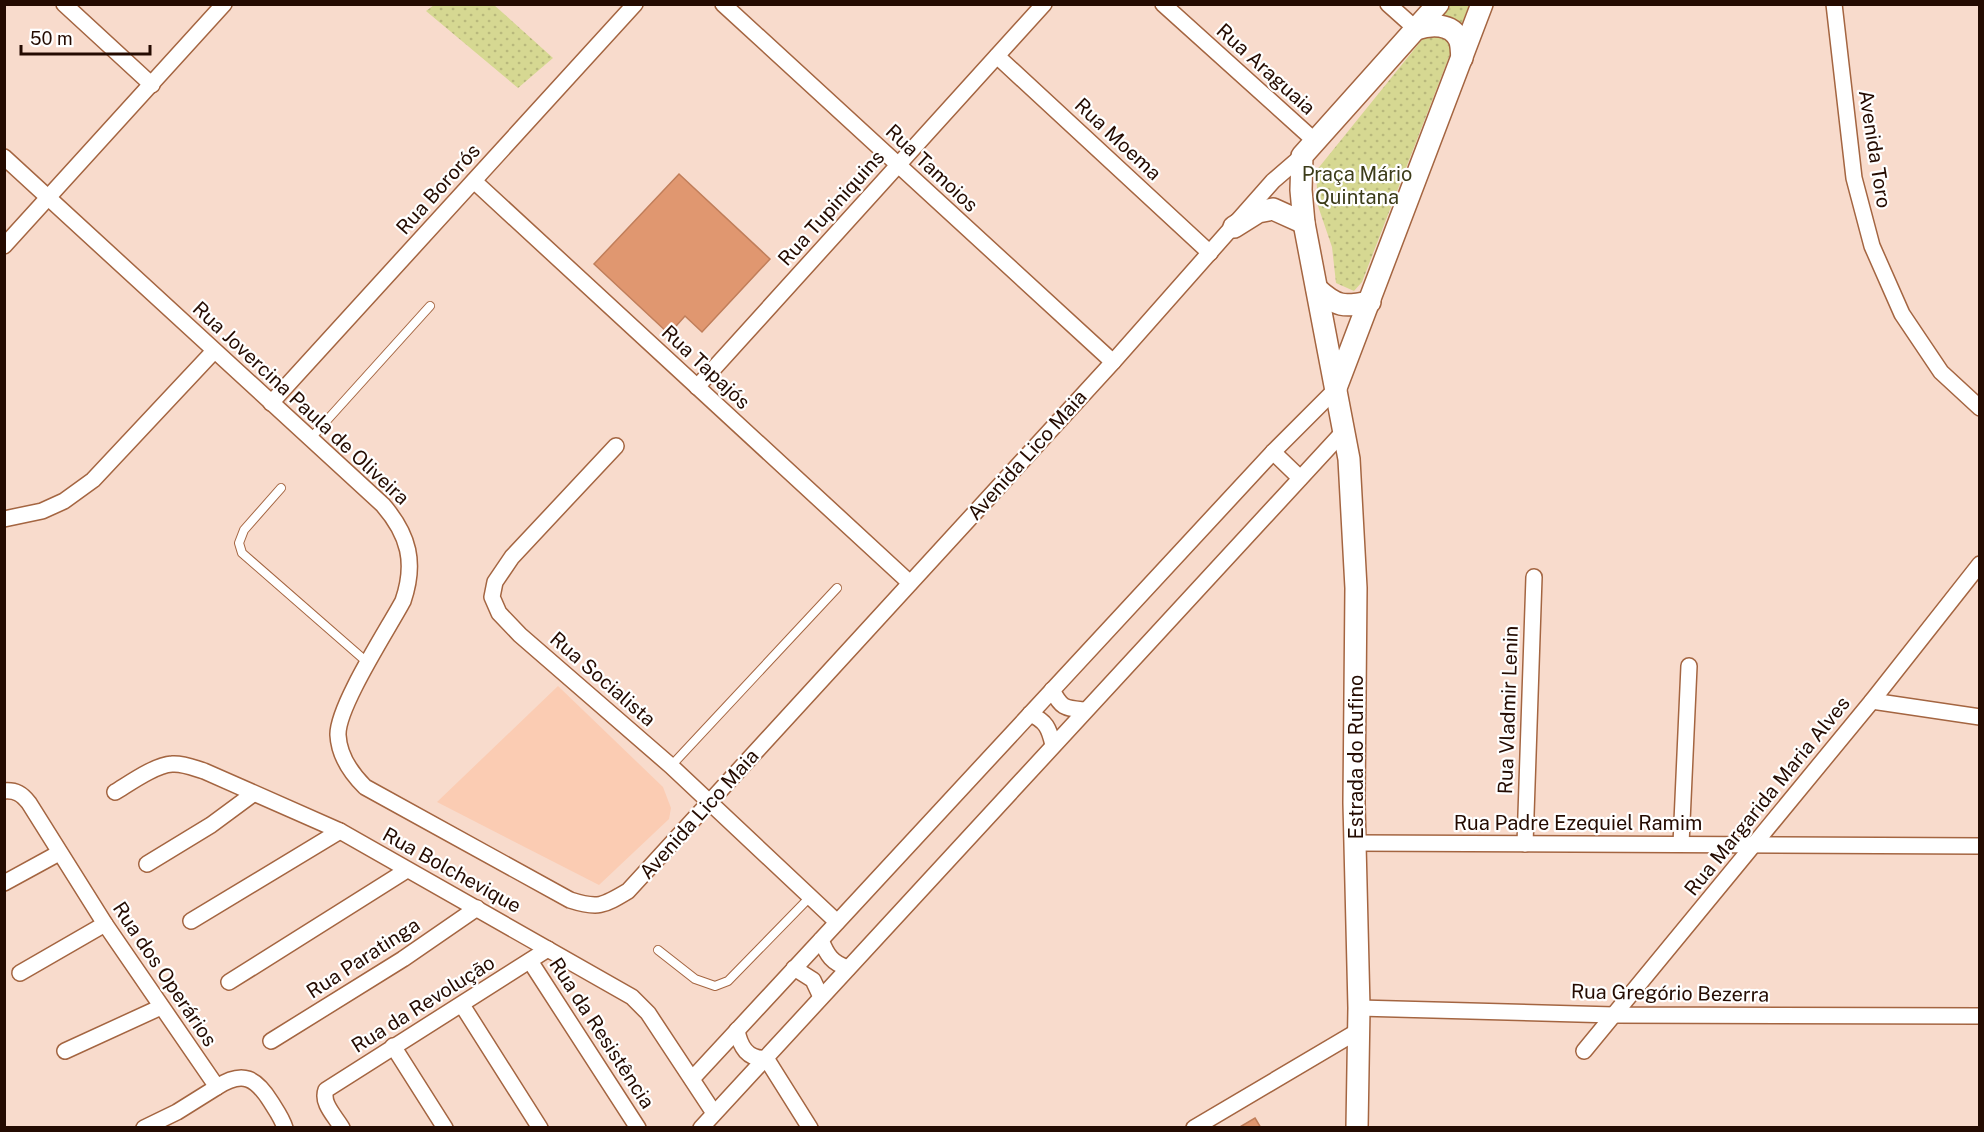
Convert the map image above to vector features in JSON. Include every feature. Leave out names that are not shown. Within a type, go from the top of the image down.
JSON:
[{"type":"street","points":[[64,4],[152,86]]},
{"type":"street","points":[[4,246],[152,86],[224,4]]},
{"type":"street","name":"Rua Bororós","points":[[271,403],[635,4]]},
{"type":"street","name":"Rua Tamoios","points":[[723,4],[1113,362]]},
{"type":"street","name":"Rua Tupiniquins","points":[[698,387],[1044,4]]},
{"type":"street","name":"Rua Araguaia","points":[[1163,4],[1309,148]]},
{"type":"street","points":[[1388,4],[1416,29],[1428,25],[1443,26],[1452,30],[1459,39],[1462,58]]},
{"type":"street","name":"Avenida Lico Maia","points":[[611,901],[628,891],[1113,362],[1273,181],[1309,148],[1438,4]]},
{"type":"street","points":[[692,1079],[1273,452],[1336,389],[1482,4]]},
{"type":"street","name":"Avenida Toro","points":[[1834,4],[1854,178],[1872,246],[1902,314],[1941,372],[1980,408]]},
{"type":"street","name":"Rua Moema","points":[[997,56],[1210,253]]},
{"type":"street","name":"Estrada do Rufino","points":[[1309,148],[1301,190],[1304,223],[1350,459],[1356,588],[1354,803],[1359,1008],[1356,1128]]},
{"type":"street","name":"Rua Jovercina Paula de Oliveira","points":[[4,157],[383,505],[397,522],[406,541],[410,561],[409,583],[403,601],[342,711],[338,734],[343,756],[352,775],[365,787],[570,900],[592,907],[611,901]]},
{"type":"street","name":"Rua Tapajós","points":[[474,181],[910,583]]},
{"type":"street","points":[[1234,227],[1258,212],[1273,209],[1304,223]]},
{"type":"street","points":[[1317,288],[1331,301],[1348,306],[1370,302]]},
{"type":"street","points":[[4,519],[42,511],[64,501],[93,480],[214,351]]},
{"type":"street","points":[[701,1128],[715,1118],[821,997],[1344,430]]},
{"type":"street","name":"Rua Socialista","points":[[616,446],[513,557],[495,582],[492,597],[499,613],[520,635],[671,766],[837,922]]},
{"type":"street","points":[[1273,452],[1300,477]]},
{"type":"street","name":"Rua Margarida Maria Alves","points":[[1584,1051],[1872,701],[1980,564]]},
{"type":"street","name":"Rua Vladmir Lenin","points":[[1525,844],[1534,577]]},
{"type":"street","points":[[1681,844],[1689,666]]},
{"type":"street","points":[[1052,690],[1065,708],[1085,710]]},
{"type":"street","points":[[1872,701],[1980,717]]},
{"type":"street","points":[[1030,714],[1042,719],[1049,727],[1053,745]]},
{"type":"street","name":"Rua Bolchevique","points":[[115,792],[162,766],[172,764],[204,771],[340,831],[632,997],[648,1012],[715,1118]]},
{"type":"street","name":"Rua dos Operários","points":[[4,791],[11,790],[21,794],[28,803],[105,924],[217,1087]]},
{"type":"street","points":[[147,864],[211,825],[254,794]]},
{"type":"street","points":[[191,921],[340,831]]},
{"type":"street","name":"Rua Padre Ezequiel Ramim","points":[[1356,843],[1980,846]]},
{"type":"street","points":[[4,883],[58,853]]},
{"type":"street","points":[[229,982],[408,870]]},
{"type":"street","name":"Rua Paratinga","points":[[271,1041],[403,959],[477,908]]},
{"type":"street","points":[[20,973],[105,924]]},
{"type":"street","points":[[820,940],[830,959],[848,968]]},
{"type":"street","name":"Rua da Revolução","points":[[342,1128],[325,1103],[323,1096],[326,1090],[548,949]]},
{"type":"street","name":"Rua da Resistência","points":[[530,961],[639,1128]]},
{"type":"street","points":[[794,968],[813,980],[821,997]]},
{"type":"street","points":[[462,1005],[540,1128]]},
{"type":"street","points":[[65,1051],[161,1007]]},
{"type":"street","name":"Rua Gregório Bezerra","points":[[1359,1008],[1614,1015],[1980,1016]]},
{"type":"street","points":[[737,1030],[739,1042],[745,1051],[757,1059],[766,1058]]},
{"type":"street","points":[[1194,1128],[1358,1031]]},
{"type":"street","points":[[393,1046],[445,1128]]},
{"type":"street","points":[[766,1058],[810,1128]]},
{"type":"street","points":[[144,1128],[177,1112],[229,1079],[241,1077],[255,1081],[265,1092],[285,1128]]},
{"type":"lane","points":[[310,439],[429,306]]},
{"type":"lane","points":[[281,488],[244,530],[239,543],[242,553],[368,664]]},
{"type":"lane","points":[[671,766],[837,588]]},
{"type":"lane","points":[[658,950],[695,979],[715,986],[728,981],[810,897]]},
{"type":"shaded area","points":[[558,686],[663,787],[671,808],[669,819],[599,885],[437,802]]},
{"type":"green space","points":[[434,5],[494,5],[553,58],[518,88],[426,11]]},
{"type":"green space","name":"Praça Mário Quintana","points":[[1450,5],[1469,5],[1362,282],[1354,291],[1336,283],[1332,247],[1318,206],[1316,171]]},
{"type":"building","points":[[679,174],[770,259],[702,332],[685,316],[669,334],[594,264]]},
{"type":"building","points":[[1255,1118],[1261,1128],[1238,1128]]}]
